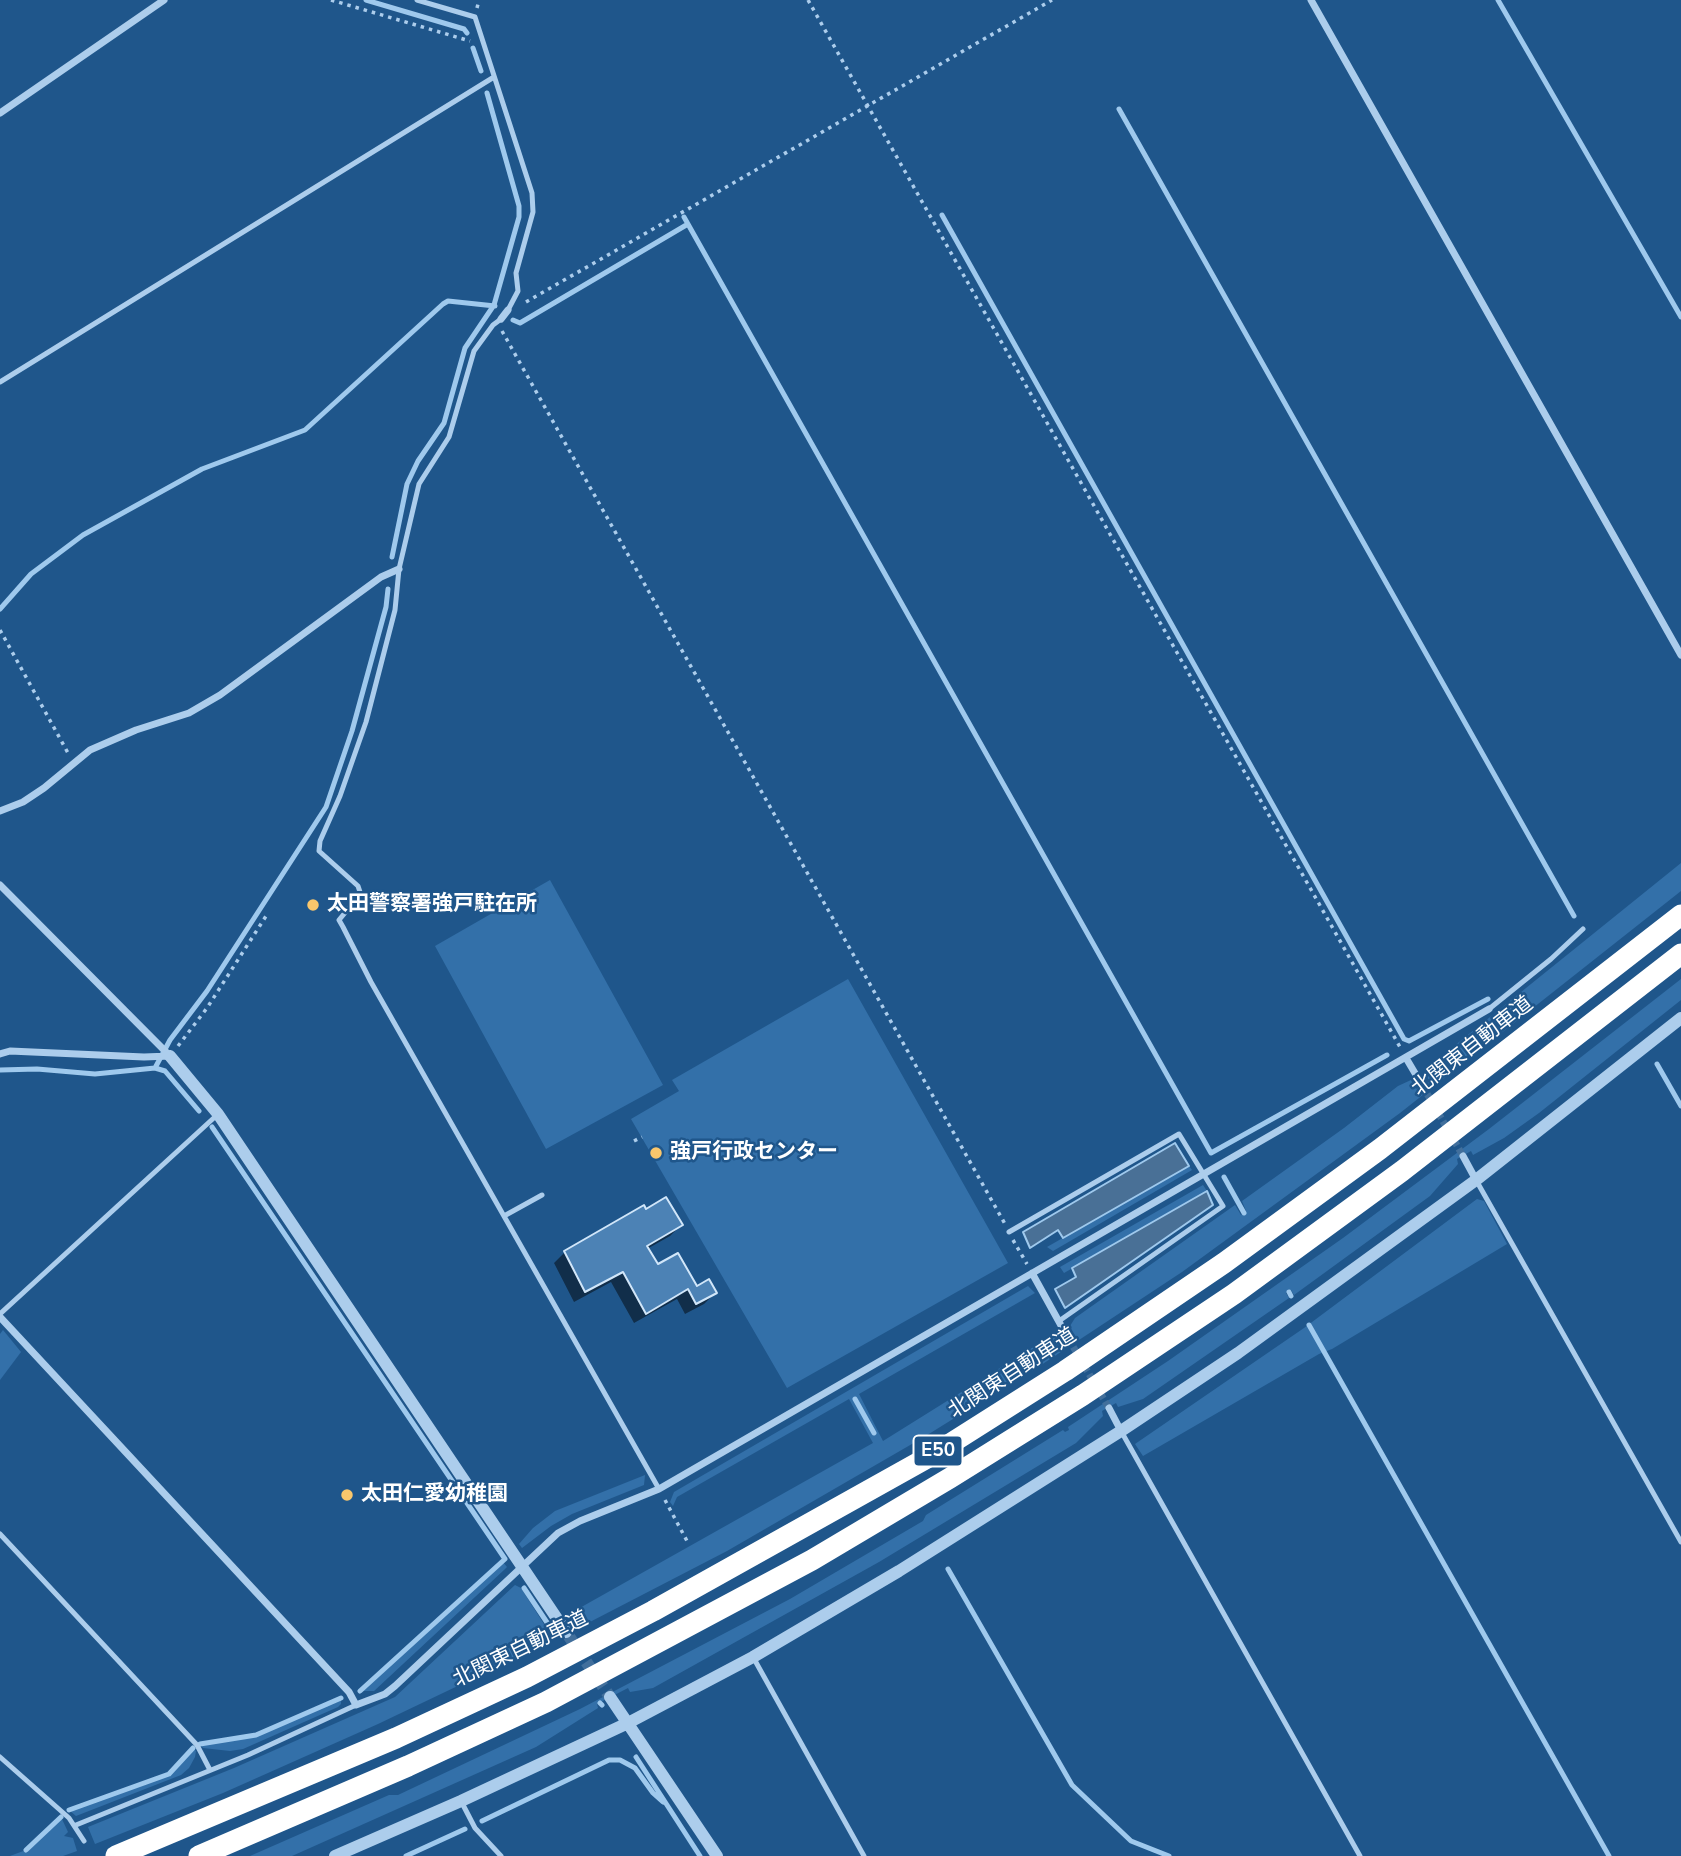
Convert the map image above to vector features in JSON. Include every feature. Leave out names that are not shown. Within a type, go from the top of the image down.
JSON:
[{"type":"highway","name":"北関東自動車道","points":[[116,1856],[383,1743],[527,1677],[665,1605],[933,1454],[1065,1371],[1224,1263],[1380,1149],[1681,915]]},
{"type":"highway","name":"E50","points":[[199,1856],[408,1766],[546,1702],[812,1560],[950,1478],[1083,1395],[1234,1294],[1402,1171],[1681,954]]},
{"type":"street","points":[[0,113],[164,0]]},
{"type":"street","points":[[1311,0],[1681,655]]},
{"type":"street","points":[[501,319],[508,310]]},
{"type":"street","points":[[0,811],[34,795],[90,750],[136,730],[189,713],[220,695],[354,596],[381,577],[399,569]]},
{"type":"street","points":[[0,885],[170,1056],[218,1114],[566,1632]]},
{"type":"street","points":[[1,1321],[339,1682],[356,1705],[385,1694],[395,1686],[558,1533],[580,1521],[659,1489],[1489,1009]]},
{"type":"street","points":[[335,1856],[628,1723],[842,1606],[1121,1431],[1238,1353],[1476,1180],[1681,1018]]},
{"type":"street","points":[[0,1054],[10,1051],[170,1056]]},
{"type":"street","points":[[1406,1058],[1422,1085]]},
{"type":"street","points":[[1463,1156],[1476,1180]]},
{"type":"street","points":[[1032,1273],[1069,1338]]},
{"type":"street","points":[[1109,1408],[1121,1431]]},
{"type":"street","points":[[610,1697],[717,1856]]},
{"type":"lane","points":[[417,0],[475,17],[531,194],[533,212],[516,273],[518,291],[508,310]]},
{"type":"lane","points":[[0,382],[494,77]]},
{"type":"lane","points":[[501,319],[492,325],[474,351],[449,437],[419,484],[399,569],[395,610],[366,722],[340,796],[320,841],[319,851],[358,886],[358,897],[339,920],[371,982],[659,1489]]},
{"type":"lane","points":[[1489,1009],[1551,959],[1583,929]]},
{"type":"lane","points":[[1,1321],[218,1114]]},
{"type":"lane","points":[[1009,1232],[1179,1134],[1223,1206],[1059,1321]]},
{"type":"lane","points":[[1476,1180],[1681,1542]]},
{"type":"lane","points":[[504,1216],[542,1195]]},
{"type":"lane","points":[[1121,1431],[1360,1856]]},
{"type":"lane","points":[[0,1534],[197,1745],[210,1770]]},
{"type":"lane","points":[[753,1657],[864,1856]]},
{"type":"lane","points":[[76,1825],[210,1770],[356,1705]]},
{"type":"lane","points":[[0,1757],[76,1825],[84,1841]]},
{"type":"lane","points":[[461,1801],[475,1828],[501,1856]]},
{"type":"path","points":[[331,0],[484,43]]},
{"type":"path","points":[[808,0],[1406,1058]]},
{"type":"path","points":[[508,310],[1052,0]]},
{"type":"path","points":[[501,319],[502,335],[1032,1273]]},
{"type":"path","points":[[0,630],[74,764]]},
{"type":"path","points":[[170,1056],[207,1008],[268,913]]},
{"type":"path","points":[[634,1141],[642,1137]]},
{"type":"path","points":[[659,1489],[687,1541]]},
{"type":"shaded area","points":[[1681,863],[1681,891],[1400,1113],[1182,1272],[1032,1371],[1030,1368],[1026,1370],[1027,1373],[924,1437],[727,1551],[586,1624],[584,1622],[577,1610],[585,1605],[873,1443],[849,1399],[677,1497],[673,1506],[670,1502],[674,1492],[1028,1286],[1035,1293],[859,1394],[883,1441],[1056,1333],[1061,1343],[1074,1335],[1070,1326],[1075,1318],[1235,1205],[1241,1215],[1246,1211],[1242,1201],[1398,1086],[1411,1080],[1416,1089],[1429,1081],[1425,1072],[1438,1059]]},
{"type":"shaded area","points":[[550,880],[663,1085],[546,1149],[435,946]]},
{"type":"shaded area","points":[[848,979],[1008,1263],[787,1388],[631,1119],[679,1091],[672,1080]]},
{"type":"shaded area","points":[[1681,979],[1681,1000],[1539,1113],[1504,1138],[1473,1155],[1471,1151],[1457,1159],[1458,1164],[1430,1196],[1294,1295],[1291,1290],[1286,1293],[1289,1298],[1143,1399],[1118,1407],[1116,1403],[1102,1411],[1103,1416],[1076,1443],[879,1562],[653,1688],[630,1692],[628,1688],[597,1704],[598,1708],[536,1747],[292,1856],[250,1856],[389,1795],[398,1795],[580,1709],[790,1599],[923,1521],[926,1515],[1063,1430],[1069,1430],[1068,1427],[1168,1361],[1343,1238],[1489,1129]]},
{"type":"shaded area","points":[[1175,1143],[1189,1166],[1063,1238],[1058,1230],[1030,1248],[1023,1232]]},
{"type":"shaded area","points":[[1189,1166],[1192,1170],[1053,1251],[1047,1247]]},
{"type":"shaded area","points":[[1203,1185],[1207,1191],[1064,1273],[1060,1267]]},
{"type":"shaded area","points":[[1207,1191],[1213,1205],[1065,1308],[1055,1289],[1076,1277],[1072,1268]]},
{"type":"shaded area","points":[[1477,1199],[1484,1201],[1507,1244],[1332,1349],[1143,1456],[1135,1444],[1304,1328]]},
{"type":"shaded area","points":[[3,1330],[21,1352],[0,1380],[0,1334]]},
{"type":"shaded area","points":[[645,1475],[644,1485],[572,1514],[522,1548],[519,1544],[533,1528],[555,1511]]},
{"type":"shaded area","points":[[502,1561],[507,1567],[374,1691],[360,1691]]},
{"type":"shaded area","points":[[515,1585],[521,1588],[554,1640],[378,1724],[223,1793],[95,1844],[88,1827],[234,1768],[395,1697]]},
{"type":"shaded area","points":[[341,1698],[338,1707],[243,1749],[230,1751],[203,1748],[200,1744],[256,1735]]},
{"type":"shaded area","points":[[193,1748],[196,1751],[195,1757],[181,1775],[76,1816],[69,1810],[169,1774]]},
{"type":"shaded area","points":[[61,1817],[68,1832],[64,1836],[73,1838],[77,1851],[63,1856],[10,1856],[26,1850]]},
{"type":"building","points":[[666,1197],[683,1225],[647,1246],[658,1264],[678,1253],[697,1286],[709,1279],[717,1293],[696,1304],[688,1289],[646,1314],[623,1272],[585,1292],[564,1251],[644,1205],[646,1209]]},
{"type":"waterway","points":[[366,0],[464,29],[467,33]]},
{"type":"waterway","points":[[1498,0],[1681,317]]},
{"type":"waterway","points":[[473,48],[481,71]]},
{"type":"waterway","points":[[392,557],[407,484],[418,461],[444,423],[465,348],[494,305],[519,217],[519,206],[487,93]]},
{"type":"waterway","points":[[1119,109],[1574,916]]},
{"type":"waterway","points":[[942,215],[1404,1039],[1409,1041],[1488,999]]},
{"type":"waterway","points":[[684,217],[1211,1153],[1387,1055]]},
{"type":"waterway","points":[[513,320],[520,323],[688,224]]},
{"type":"waterway","points":[[0,609],[31,574],[83,535],[202,469],[305,430],[443,304],[448,301],[495,306]]},
{"type":"waterway","points":[[155,1068],[170,1040],[207,991],[326,807],[352,731],[386,607],[388,589]]},
{"type":"waterway","points":[[1657,1064],[1681,1106]]},
{"type":"waterway","points":[[0,1070],[37,1069],[95,1074],[155,1068],[165,1071],[199,1111]]},
{"type":"waterway","points":[[212,1127],[505,1559],[360,1691]]},
{"type":"waterway","points":[[1224,1177],[1244,1213]]},
{"type":"waterway","points":[[1289,1292],[1291,1296]]},
{"type":"waterway","points":[[1309,1325],[1609,1856]]},
{"type":"waterway","points":[[855,1399],[874,1433]]},
{"type":"waterway","points":[[948,1569],[1072,1785],[1131,1841],[1169,1856]]},
{"type":"waterway","points":[[524,1588],[556,1636]]},
{"type":"waterway","points":[[200,1744],[256,1735],[341,1698]]},
{"type":"waterway","points":[[69,1810],[169,1774],[193,1748]]},
{"type":"waterway","points":[[636,1757],[700,1856]]},
{"type":"waterway","points":[[482,1821],[609,1760],[620,1760],[635,1768],[663,1802]]},
{"type":"waterway","points":[[26,1850],[61,1817]]},
{"type":"waterway","points":[[406,1856],[465,1829]]},
{"type":"tunnel","points":[[1422,1085],[1463,1156]]},
{"type":"tunnel","points":[[1068,1338],[1109,1408]]},
{"type":"tunnel","points":[[566,1632],[610,1697]]},
{"type":"place","name":"太田警察署強戸駐在所","points":[[313,905]]},
{"type":"place","name":"強戸行政センター","points":[[656,1153]]},
{"type":"place","name":"太田仁愛幼稚園","points":[[347,1495]]}]
